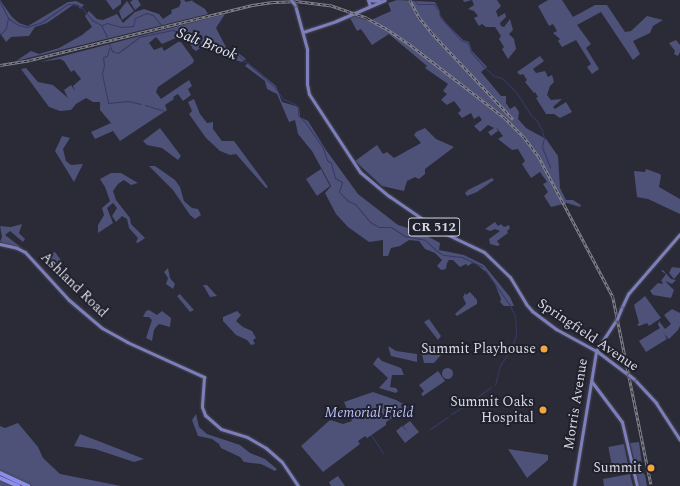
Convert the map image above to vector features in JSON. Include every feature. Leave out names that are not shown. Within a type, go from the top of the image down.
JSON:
[{"type":"highway","points":[[0,473],[28,486]]},
{"type":"highway","points":[[0,478],[18,486]]},
{"type":"main road","name":"Springfield Avenue","points":[[291,0],[295,5],[303,32],[308,57],[308,94],[360,172],[385,194],[438,230],[484,252],[510,277],[527,306],[532,311],[556,328],[596,351],[634,379],[656,403],[680,440]]},
{"type":"main road","points":[[370,6],[368,0],[383,1]]},
{"type":"main road","points":[[303,32],[336,21],[383,1]]},
{"type":"main road","name":"Morris Avenue","points":[[574,486],[596,351],[616,319],[628,294],[680,234]]},
{"type":"main road","name":"Ashland Road","points":[[0,244],[16,247],[25,252],[69,300],[99,326],[127,342],[204,377],[202,410],[215,425],[223,430],[251,439],[266,448],[282,462],[298,486]]},
{"type":"main road","points":[[594,363],[598,358],[603,356]]},
{"type":"main road","points":[[592,382],[621,419],[636,486]]},
{"type":"green space","points":[[0,0],[12,17],[19,23],[28,26],[68,2],[76,1],[84,5],[80,9],[78,6],[73,5],[47,23],[35,27],[29,36],[11,37],[6,42],[0,33]]},
{"type":"green space","points":[[106,0],[121,0],[121,4],[113,10]]},
{"type":"green space","points":[[133,0],[138,0],[141,5],[135,10],[130,2]]},
{"type":"green space","points":[[180,0],[184,0],[186,2],[194,0],[192,1],[205,9],[208,14],[16,61],[31,51],[39,54],[59,48],[82,35],[92,27],[85,16],[89,11],[97,19],[103,20],[117,14],[123,23],[135,12],[144,9],[159,14],[163,19],[172,13],[171,10],[179,7],[181,2]]},
{"type":"green space","points":[[397,0],[435,2],[440,11],[440,15],[446,23],[463,40],[469,42],[472,51],[487,67],[481,72],[501,96],[506,96],[506,103],[510,109],[515,106],[519,112],[518,119],[526,128],[546,139],[558,156],[560,188],[566,200],[573,200],[581,205],[580,207],[567,203],[551,207],[544,196],[548,192],[543,184],[547,182],[540,172],[531,178],[522,164],[525,161],[518,149],[512,150],[498,139],[503,136],[496,127],[498,131],[491,136],[488,132],[494,128],[488,125],[480,132],[474,126],[482,120],[479,116],[474,119],[471,113],[462,118],[458,113],[461,110],[454,101],[447,105],[441,100],[447,94],[443,91],[448,84],[425,68],[427,66],[389,34],[372,45],[361,29],[357,31],[350,18],[354,16],[369,21],[391,11],[388,3]]},
{"type":"green space","points":[[472,0],[497,0],[501,6],[496,11],[498,17],[505,13],[506,17],[500,23],[501,26],[504,27],[510,19],[513,30],[509,34],[514,39],[516,49],[508,59],[502,49],[504,47],[499,39],[501,36],[495,27],[486,27],[482,24],[479,26],[474,18],[478,16],[474,11],[468,9],[474,5]]},
{"type":"green space","points":[[548,0],[562,0],[573,17],[595,5],[607,5],[625,32],[631,31],[647,16],[663,20],[653,26],[650,33],[633,41],[640,54],[633,60],[601,12],[577,25],[591,44],[586,48],[599,69],[592,74],[587,67],[591,64],[576,40],[562,47],[558,41],[560,39],[553,33],[557,31],[553,24],[549,26],[538,6]]},
{"type":"green space","points":[[127,1],[134,11],[122,20],[119,11]]},
{"type":"green space","points":[[225,14],[216,28],[229,53],[237,52],[246,59],[242,62],[226,57],[203,46],[196,51],[193,49],[188,40],[178,37],[162,44],[156,37],[149,43],[154,50],[162,47],[164,51],[178,42],[181,42],[194,60],[193,63],[158,87],[156,92],[161,99],[189,80],[192,86],[188,89],[191,95],[183,101],[178,94],[173,97],[174,99],[165,105],[167,110],[120,141],[113,131],[95,139],[91,132],[111,123],[100,110],[100,102],[93,102],[86,98],[76,104],[71,110],[60,111],[49,107],[21,69],[26,68],[38,82],[53,85],[68,98],[64,90],[71,85],[75,91],[73,86],[81,79],[74,70],[71,72],[64,61],[60,59],[40,62]]},
{"type":"green space","points":[[676,40],[680,45],[680,52],[678,56],[674,54],[675,51],[669,43]]},
{"type":"green space","points":[[540,56],[544,61],[533,69],[536,73],[545,71],[548,77],[552,75],[554,82],[550,86],[547,95],[551,100],[562,99],[553,107],[555,109],[566,102],[572,112],[560,118],[554,114],[546,114],[536,98],[538,97],[535,92],[534,93],[525,82],[527,80],[523,74],[520,75],[517,72]]},
{"type":"green space","points":[[248,63],[276,86],[282,102],[299,107],[300,117],[308,121],[326,150],[358,194],[398,225],[418,231],[440,243],[439,250],[464,255],[484,265],[510,297],[514,306],[504,306],[500,302],[501,299],[494,282],[486,272],[476,264],[472,263],[468,266],[466,264],[460,267],[453,260],[449,260],[446,269],[441,270],[437,266],[442,260],[435,253],[425,249],[419,241],[409,240],[400,246],[391,248],[388,256],[383,256],[383,240],[369,242],[348,227],[336,214],[325,193],[331,186],[312,151],[298,134],[295,120],[289,122],[277,94],[267,89],[265,81],[245,66]]},
{"type":"green space","points":[[194,99],[200,114],[207,123],[213,122],[213,129],[222,141],[234,141],[268,187],[266,188],[236,154],[230,155],[220,151],[206,138],[189,114],[192,111],[188,102]]},
{"type":"green space","points":[[160,128],[181,156],[178,160],[162,148],[147,145],[143,141]]},
{"type":"green space","points":[[425,128],[436,139],[454,147],[425,169],[425,174],[419,179],[415,177],[407,181],[404,191],[382,186],[355,161],[377,145],[383,154],[387,152],[394,158],[421,143],[414,135],[416,132]]},
{"type":"green space","points":[[62,136],[70,138],[63,149],[66,161],[71,165],[83,164],[74,182],[55,151]]},
{"type":"green space","points":[[149,166],[155,166],[175,180],[180,187],[184,201],[192,208],[198,209],[201,215],[195,219],[190,215],[173,190]]},
{"type":"green space","points":[[321,169],[330,186],[317,196],[306,179]]},
{"type":"green space","points":[[646,169],[660,174],[659,187],[680,199],[680,214],[648,199],[637,197],[634,171],[645,172]]},
{"type":"green space","points":[[111,173],[121,173],[138,183],[131,185],[124,180],[118,184],[113,191],[116,200],[130,218],[131,224],[145,238],[138,243],[136,242],[138,238],[129,228],[127,219],[122,216],[116,222],[112,216],[117,208],[113,203],[107,208],[113,223],[98,233],[98,225],[104,215],[102,208],[110,201],[105,187],[100,179]]},
{"type":"green space","points":[[492,178],[494,180],[477,192],[467,196],[465,193],[468,190]]},
{"type":"green space","points":[[495,222],[498,226],[501,224],[504,227],[509,225],[510,228],[507,231],[508,233],[497,241],[500,245],[497,246],[490,244],[489,239],[500,231],[495,229],[490,231],[485,229]]},
{"type":"green space","points":[[22,224],[19,233],[25,239],[23,242],[10,231],[5,235],[22,248],[0,242],[2,237],[0,226],[11,227]]},
{"type":"green space","points":[[55,252],[63,263],[57,270],[44,256]]},
{"type":"green space","points":[[672,267],[680,268],[680,272],[674,279],[669,273]]},
{"type":"green space","points":[[168,268],[170,278],[175,284],[173,289],[166,284],[168,278],[164,272]]},
{"type":"green space","points":[[663,270],[671,279],[676,280],[672,284],[665,281],[674,290],[671,298],[653,295],[650,291],[658,283],[662,284],[663,282],[661,281],[666,274],[661,271]]},
{"type":"green space","points":[[203,285],[207,285],[217,296],[210,297]]},
{"type":"green space","points":[[470,292],[477,300],[477,304],[457,316],[455,314],[466,304],[463,297],[465,293],[466,295]]},
{"type":"green space","points":[[180,294],[194,310],[190,312],[177,296]]},
{"type":"green space","points":[[645,296],[661,318],[649,326],[647,323],[639,326],[637,325],[639,323],[634,305]]},
{"type":"green space","points":[[672,309],[680,313],[680,326],[678,330],[669,339],[664,334],[667,339],[646,352],[639,341],[660,328],[658,325],[659,321],[665,329],[671,324],[664,315]]},
{"type":"green space","points":[[149,310],[157,315],[162,311],[171,318],[170,327],[159,324],[156,327],[152,341],[146,338],[152,320],[149,317],[143,317],[146,311]]},
{"type":"green space","points":[[237,311],[241,315],[236,321],[243,327],[252,331],[256,338],[253,340],[255,344],[251,345],[247,340],[236,335],[223,321],[223,317]]},
{"type":"green space","points":[[429,319],[441,336],[438,340],[424,322]]},
{"type":"green space","points":[[388,346],[396,351],[417,354],[417,362],[391,356]]},
{"type":"green space","points":[[422,354],[441,355],[434,363],[424,363]]},
{"type":"green space","points":[[378,357],[382,361],[401,368],[404,375],[392,375],[390,387],[396,388],[398,391],[396,393],[379,388],[388,378],[373,364]]},
{"type":"green space","points":[[447,367],[451,369],[453,373],[451,377],[447,379],[443,377],[441,373],[443,369]]},
{"type":"green space","points":[[438,371],[445,381],[423,396],[421,394],[424,391],[419,385]]},
{"type":"green space","name":"Memorial Field","points":[[373,392],[396,400],[409,407],[386,422],[386,425],[367,438],[365,436],[358,441],[360,444],[323,472],[301,446],[330,420],[343,424],[352,421],[344,402]]},
{"type":"green space","points":[[196,414],[199,427],[207,434],[240,445],[250,453],[265,459],[277,469],[275,471],[261,464],[244,462],[240,457],[221,448],[219,444],[212,439],[198,436],[192,420]]},
{"type":"green space","points":[[410,421],[419,432],[405,443],[396,431],[402,426],[408,432],[403,426]]},
{"type":"green space","points":[[18,423],[38,447],[43,458],[60,474],[121,486],[0,486],[0,426],[5,428]]},
{"type":"green space","points":[[80,434],[144,459],[134,462],[95,449],[74,446]]},
{"type":"green space","points":[[639,442],[642,464],[636,468],[630,443]]},
{"type":"green space","points":[[624,444],[629,469],[613,472],[608,447]]},
{"type":"green space","points":[[508,449],[548,455],[548,460],[527,478]]},
{"type":"green space","points":[[642,472],[645,475],[647,486],[639,486],[636,473]]},
{"type":"green space","points":[[630,474],[633,486],[604,486],[603,479]]},
{"type":"green space","points":[[338,476],[345,486],[331,486],[329,482]]},
{"type":"waterway","points":[[414,0],[418,4],[434,4],[439,11],[440,17],[461,40],[468,43],[471,52],[484,67],[494,76],[502,78],[516,92],[531,115],[537,121],[542,131],[544,138],[542,147],[550,167]]},
{"type":"waterway","name":"Salt Brook","points":[[0,2],[8,18],[18,25],[27,27],[42,22],[68,4],[76,4],[82,8],[92,20],[101,25],[107,37]]},
{"type":"waterway","name":"Salt Brook","points":[[102,25],[107,23],[121,27],[133,26],[135,18],[146,13],[153,15],[161,25]]},
{"type":"waterway","points":[[0,35],[6,28],[8,18]]},
{"type":"waterway","name":"Salt Brook","points":[[109,44],[112,51],[118,53],[139,37],[173,30],[224,54],[238,55],[274,86],[283,99],[295,104],[298,108],[298,115],[305,122],[323,148],[327,160],[331,163],[335,178],[342,182],[339,192],[348,201],[355,204],[370,222],[379,227],[391,227],[405,236],[425,240],[443,255],[462,257],[483,267]]},
{"type":"waterway","points":[[109,48],[107,56],[103,57],[104,65],[102,74],[108,103],[128,101],[141,104]]},
{"type":"waterway","points":[[145,105],[165,111]]},
{"type":"waterway","name":"Salt Brook","points":[[485,270],[509,304],[515,316],[516,335],[511,349]]},
{"type":"waterway","name":"Salt Brook","points":[[495,385],[500,365],[510,351]]},
{"type":"waterway","name":"Salt Brook","points":[[473,400],[491,387]]},
{"type":"waterway","name":"Salt Brook","points":[[451,414],[469,403]]},
{"type":"waterway","name":"Salt Brook","points":[[430,429],[448,417]]},
{"type":"waterway","name":"Salt Brook","points":[[371,435],[383,453]]},
{"type":"railway","points":[[410,0],[419,17],[431,32],[513,119]]},
{"type":"railway","points":[[0,65],[30,60],[252,5],[273,2],[296,1],[330,5],[367,18],[387,29],[408,43],[505,118],[524,137],[539,157],[613,297],[651,484]]},
{"type":"place","name":"Summit Playhouse","points":[[544,349]]},
{"type":"place","name":"Summit Oaks Hospital","points":[[543,410]]},
{"type":"place","name":"Summit","points":[[651,468]]}]
